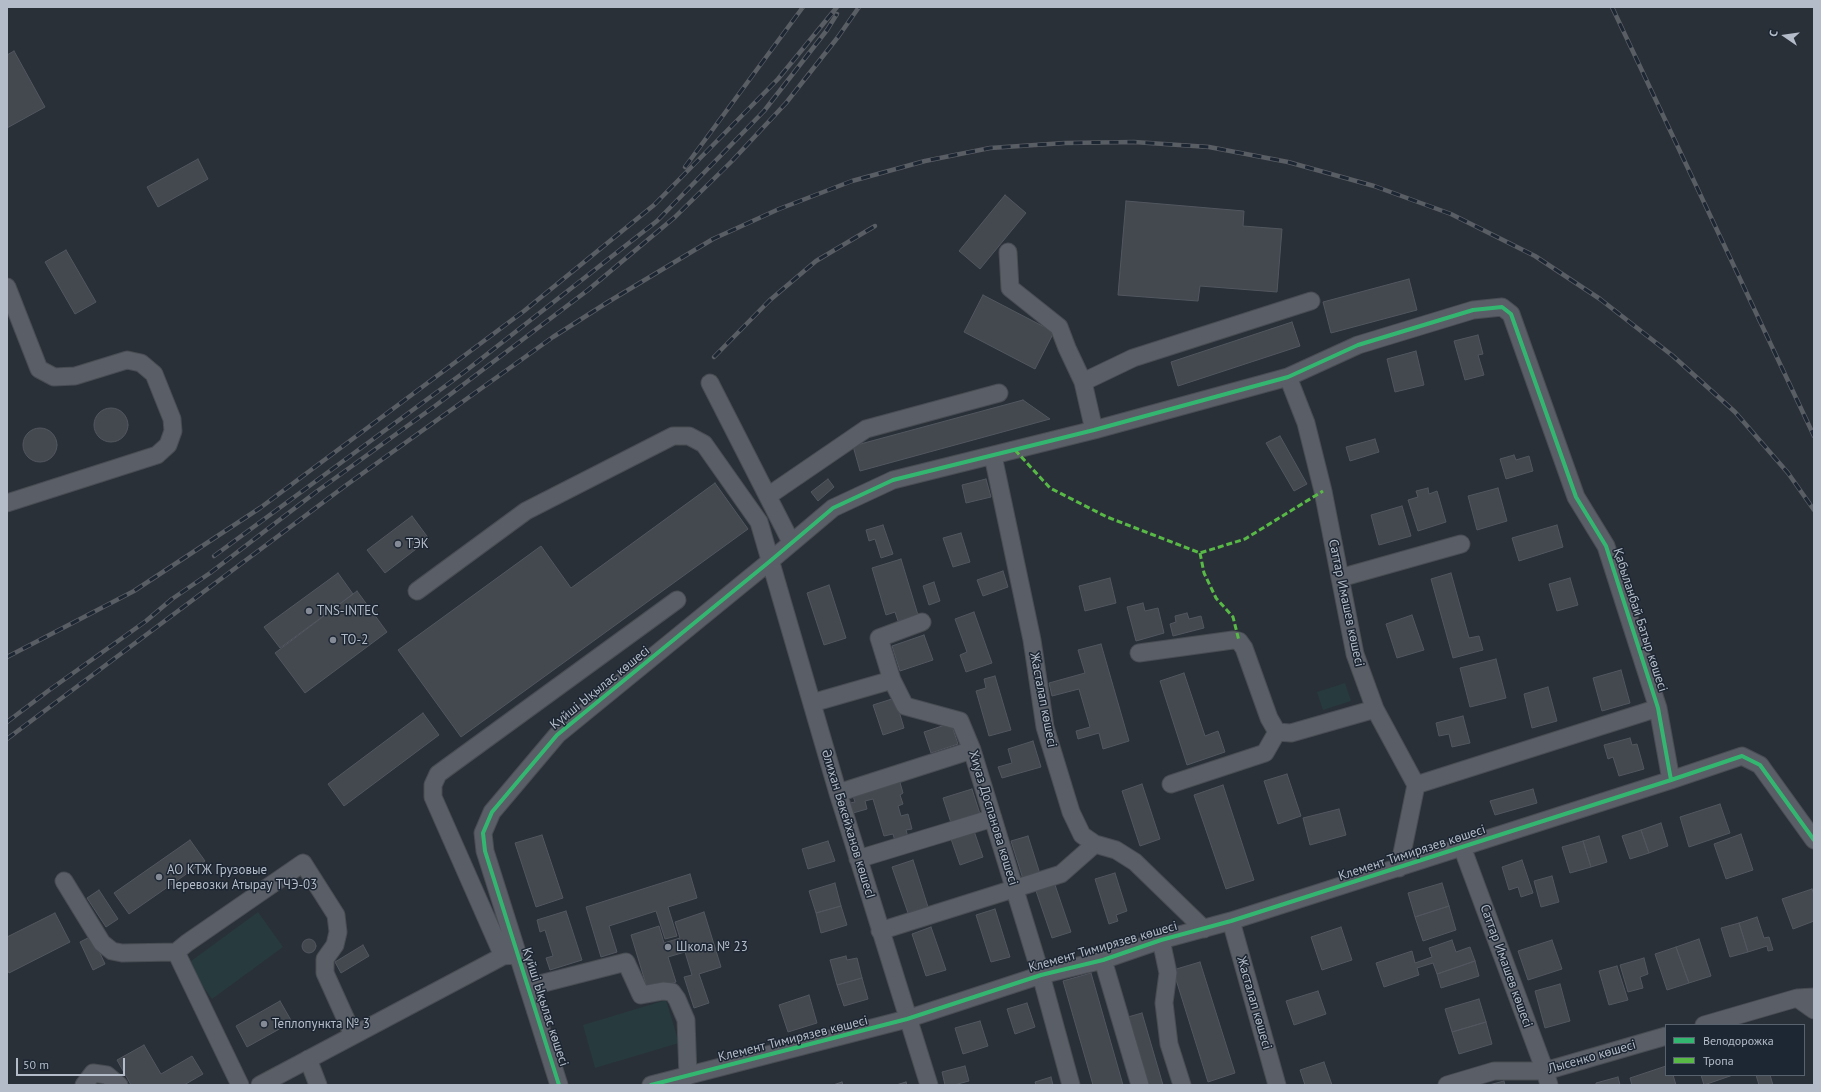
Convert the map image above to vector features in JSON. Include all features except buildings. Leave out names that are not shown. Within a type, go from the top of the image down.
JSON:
[{"type":"street","points":[[1008,252],[1010,288],[1059,327],[1083,382],[1094,430]]},
{"type":"street","points":[[7,287],[39,369],[54,377],[74,376],[127,360],[141,363],[154,374],[172,419],[173,431],[168,445],[157,456],[7,503]]},
{"type":"street","points":[[1083,382],[1133,358],[1311,301]]},
{"type":"street","name":"Қабыланбай Батыр көшесі","points":[[1094,430],[1288,377],[1358,346],[1473,310],[1502,307],[1511,314],[1576,497],[1606,546],[1658,708],[1671,780]]},
{"type":"street","name":"Саттар Имашев көшесі","points":[[1288,377],[1306,423],[1323,491],[1355,654],[1375,709],[1416,785]]},
{"type":"street","points":[[710,383],[791,542]]},
{"type":"street","points":[[768,496],[866,429],[999,393]]},
{"type":"street","name":"Күйші Ықылас көшесі","points":[[559,1085],[528,987],[510,956],[485,851],[483,833],[492,812],[557,735],[833,508],[892,480],[1094,430]]},
{"type":"street","name":"Әлихан Бөкейханов көшесI","points":[[417,591],[526,511],[673,436],[689,436],[704,444],[759,522],[769,562],[838,793],[907,1019],[929,1085]]},
{"type":"street","name":"Жасталап көшесі","points":[[993,456],[1032,640],[1045,727],[1071,812],[1082,834],[1095,844],[1116,850],[1135,862],[1204,929]]},
{"type":"street","points":[[1340,578],[1461,544]]},
{"type":"street","points":[[260,1085],[353,1035],[510,956],[433,797],[433,785],[438,774],[677,600]]},
{"type":"street","name":"Хиуаз Доспанова көшесі","points":[[922,622],[878,638],[892,680],[905,706],[960,721],[972,750],[1015,889],[1041,975],[1071,1085]]},
{"type":"street","points":[[1139,653],[1233,640],[1239,641],[1244,648],[1269,718],[1277,732]]},
{"type":"street","points":[[812,703],[892,680]]},
{"type":"street","points":[[1399,868],[1416,785],[1658,708]]},
{"type":"street","points":[[1277,732],[1291,733],[1375,709]]},
{"type":"street","points":[[1171,784],[1265,753],[1277,732]]},
{"type":"street","points":[[838,793],[972,750]]},
{"type":"street","points":[[1671,780],[1742,756],[1760,765],[1814,840]]},
{"type":"street","name":"Клемент Тимирязев көшесі","points":[[652,1085],[907,1019],[1041,975],[1103,960],[1161,940],[1231,921],[1671,780]]},
{"type":"street","points":[[858,859],[993,818]]},
{"type":"street","points":[[880,932],[1061,874],[1095,844]]},
{"type":"street","name":"Саттар Имашев көшесі","points":[[1462,847],[1547,1078]]},
{"type":"street","points":[[64,881],[102,943],[112,951],[122,953],[176,952],[303,863],[336,915],[338,932],[335,945],[325,959],[325,973],[353,1035]]},
{"type":"street","name":"Жасталап көшесі","points":[[1231,921],[1278,1085]]},
{"type":"street","points":[[1161,940],[1168,973],[1164,1003],[1169,1044],[1182,1085]]},
{"type":"street","points":[[176,952],[240,1085]]},
{"type":"street","points":[[1103,960],[1140,1085]]},
{"type":"street","points":[[528,987],[626,962],[641,995],[663,991],[672,992],[677,999],[686,1020],[688,1076]]},
{"type":"street","points":[[1707,1024],[1797,998],[1814,997]]},
{"type":"street","points":[[1797,998],[1814,1010]]},
{"type":"street","name":"Лысенко көшесі","points":[[1447,1085],[1494,1071],[1547,1078],[1665,1036]]},
{"type":"street","points":[[308,1059],[318,1085]]},
{"type":"street","points":[[84,1085],[93,1073],[107,1075],[119,1085]]},
{"type":"green space","points":[[1345,683],[1351,701],[1323,710],[1317,692]]},
{"type":"green space","points":[[258,912],[283,947],[212,999],[187,964]]},
{"type":"green space","points":[[666,1000],[679,1043],[595,1068],[583,1025]]},
{"type":"railway","points":[[685,167],[803,7]]},
{"type":"railway","points":[[7,657],[134,591],[260,508],[524,311],[654,205],[778,79],[837,7]]},
{"type":"railway","points":[[7,722],[146,621],[172,599],[210,573],[316,492],[435,406],[588,290],[675,217],[732,161],[786,103],[838,37],[859,7]]},
{"type":"railway","points":[[1612,7],[1814,436]]},
{"type":"railway","points":[[214,556],[463,373],[657,221],[764,111],[827,30],[837,14]]},
{"type":"railway","points":[[7,739],[345,486],[553,337],[608,302],[713,239],[779,209],[852,181],[925,161],[990,148],[1065,143],[1134,142],[1209,147],[1288,162],[1374,186],[1451,214],[1535,256],[1600,299],[1673,356],[1735,412],[1788,473],[1814,510]]},
{"type":"railway","points":[[714,357],[770,300],[816,261],[875,226]]},
{"type":"marked path","points":[[1015,450],[1050,488],[1107,517],[1200,553],[1245,539],[1323,491]]},
{"type":"marked path","points":[[1200,553],[1204,573],[1216,598],[1233,617],[1239,641]]},
{"type":"cycle path","points":[[559,1085],[485,851],[483,833],[492,812],[557,735],[833,508],[893,480],[1094,430],[1288,377],[1358,345],[1473,310],[1502,307],[1511,314],[1576,497],[1606,546],[1658,708],[1671,780],[1742,756],[1760,765],[1814,840]]},
{"type":"cycle path","points":[[651,1085],[907,1019],[1041,975],[1103,960],[1161,940],[1231,921],[1671,780]]},
{"type":"place","name":"ТЭК","points":[[398,544]]},
{"type":"place","name":"TNS-INTEC","points":[[309,611]]},
{"type":"place","name":"ТО-2","points":[[333,640]]},
{"type":"place","name":"АО КТЖ Грузовые Перевозки Атырау ТЧЭ-03","points":[[159,877]]},
{"type":"place","name":"Школа № 23","points":[[668,947]]},
{"type":"place","name":"Теплопункта № 3","points":[[264,1024]]}]
